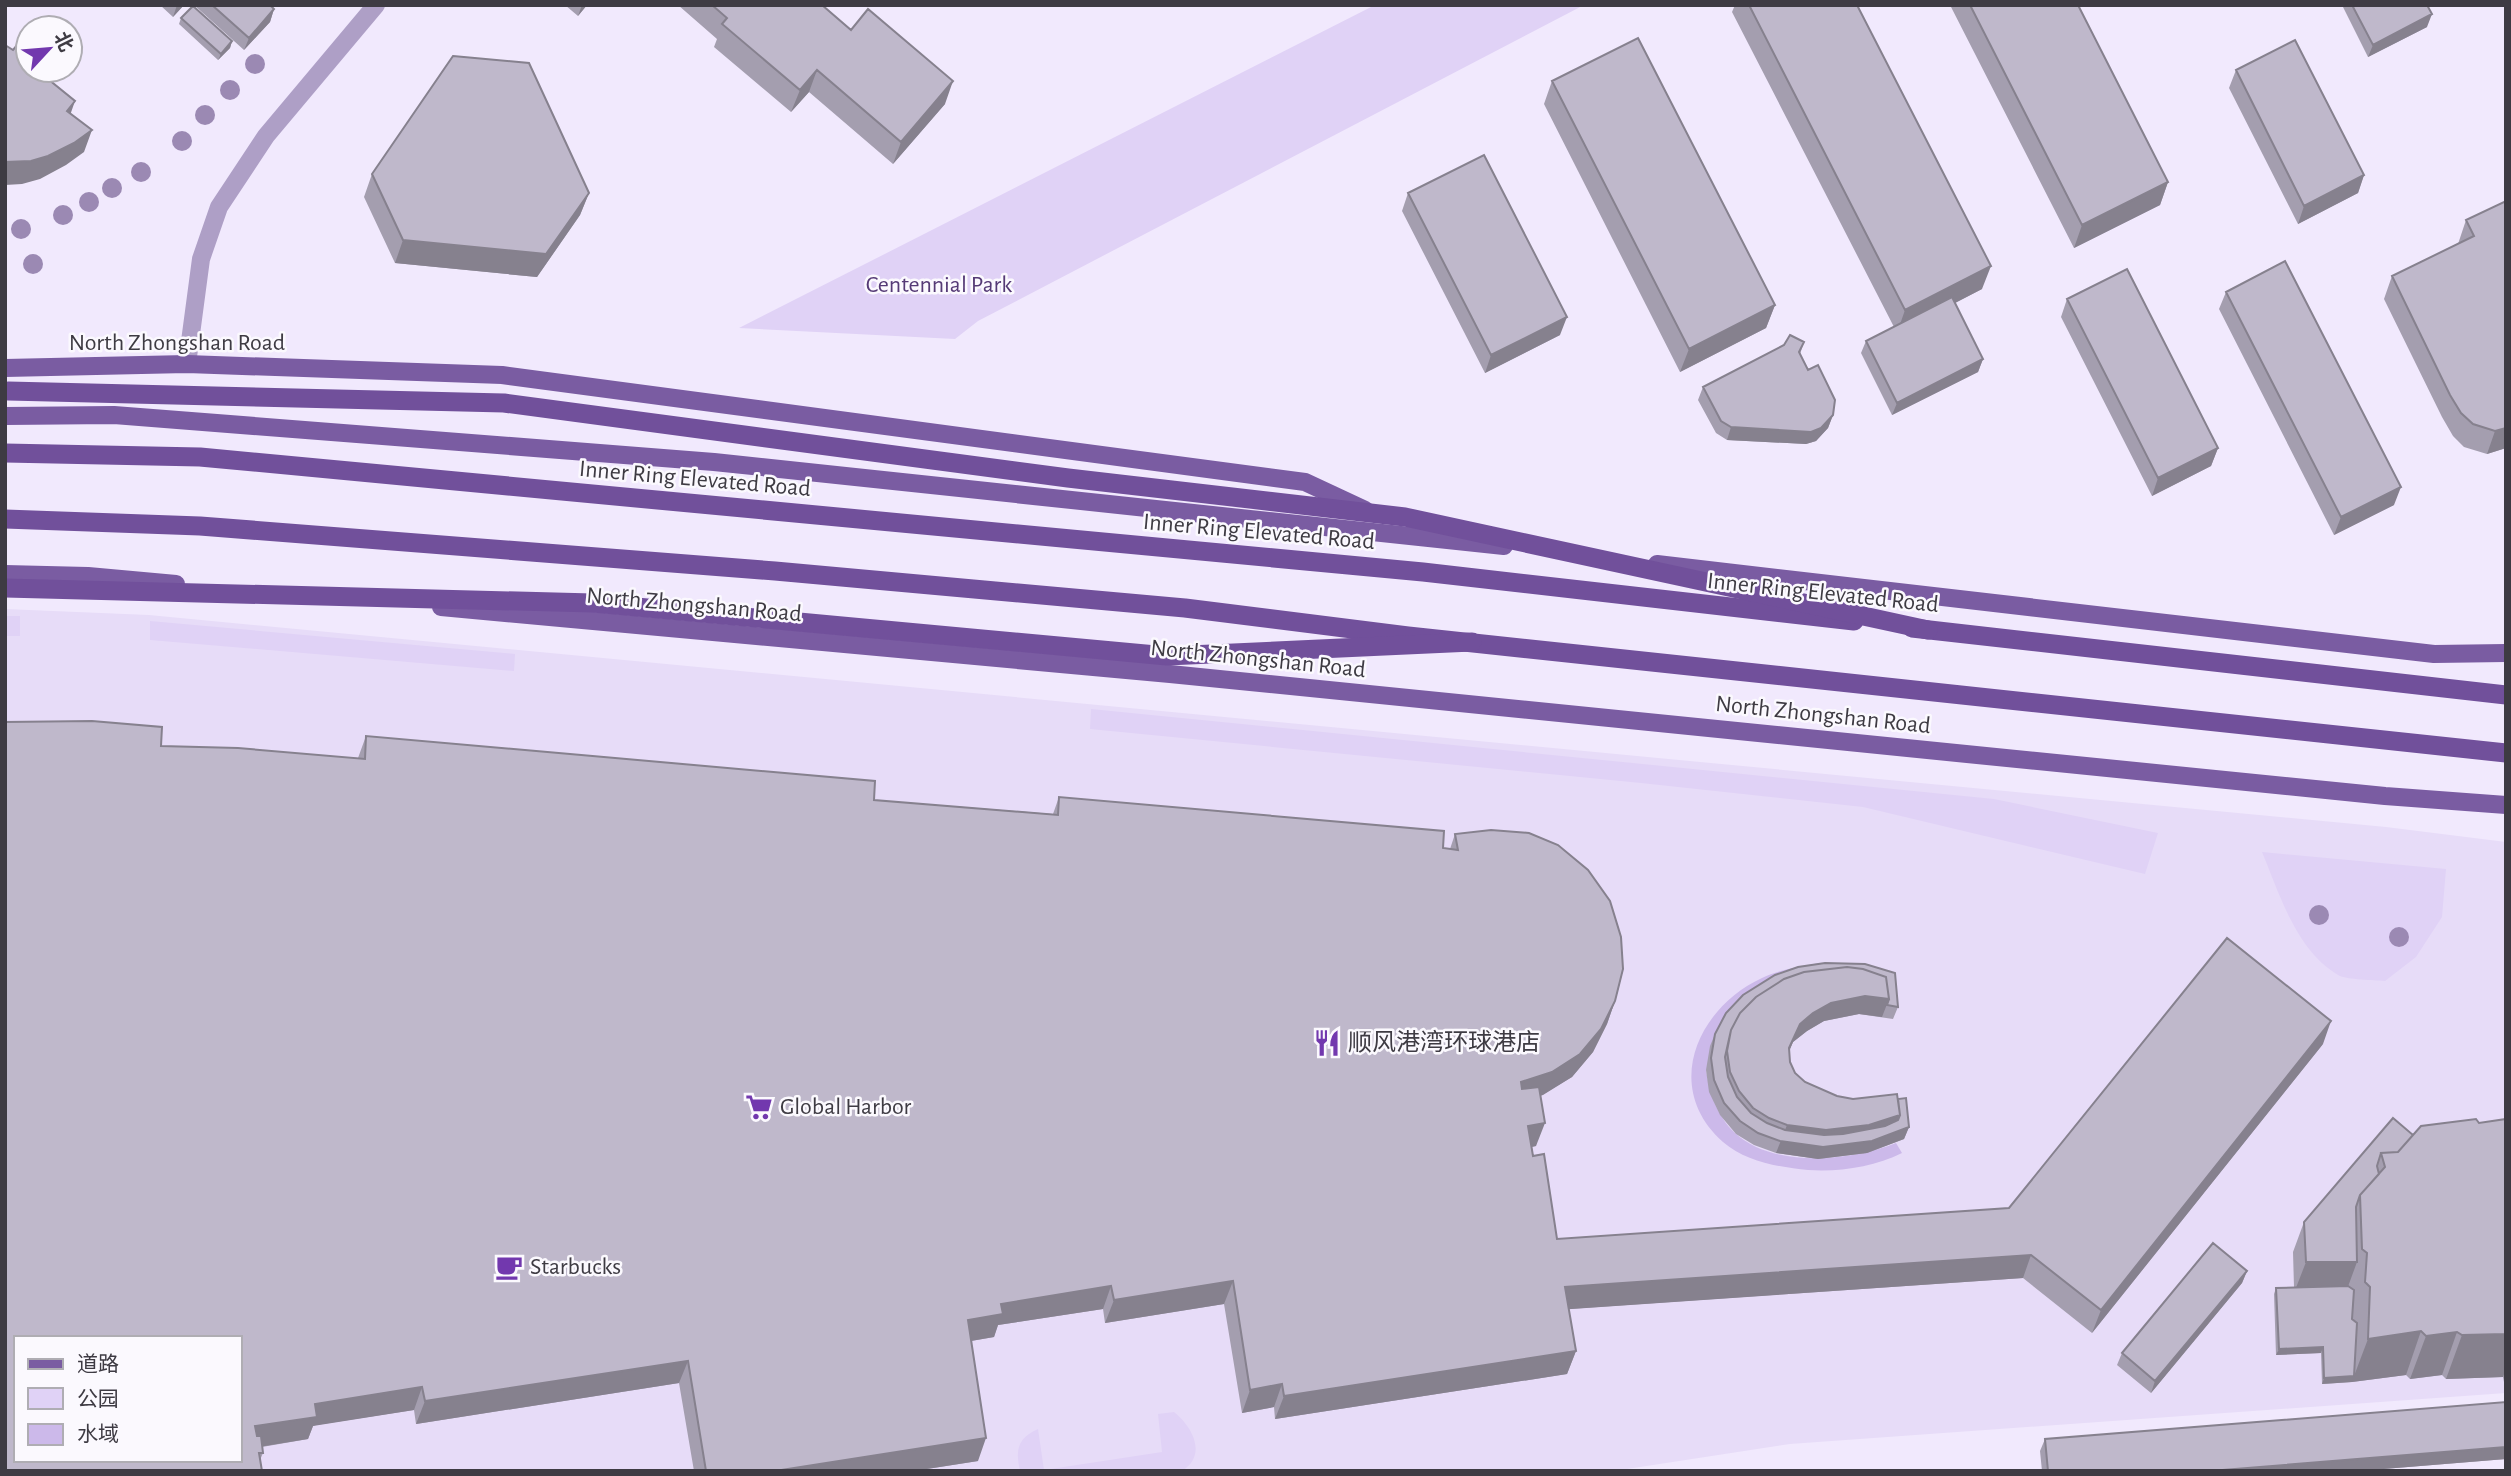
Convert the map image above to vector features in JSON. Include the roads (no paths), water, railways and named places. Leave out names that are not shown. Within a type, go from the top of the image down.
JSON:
[{"type":"highway","points":[[7,391],[504,403],[1054,477],[1405,517],[1928,630]]},
{"type":"highway","name":"Inner Ring Elevated Road","points":[[5,453],[200,457],[1423,572],[2506,695]]},
{"type":"highway","points":[[5,519],[200,526],[762,569],[1185,608],[1472,642],[2506,753]]},
{"type":"highway","points":[[5,588],[593,603],[1167,656],[1472,642]]},
{"type":"main road","name":"North Zhongshan Road","points":[[5,368],[187,364],[502,375],[1305,482],[1422,537]]},
{"type":"main road","name":"North Zhongshan Road","points":[[5,416],[114,415],[714,462],[1422,537],[2434,654],[2506,653]]},
{"type":"main road","name":"North Zhongshan Road","points":[[5,574],[88,576],[772,636],[2385,796],[2506,805]]},
{"type":"street","points":[[187,364],[201,259],[219,208],[266,136],[376,5]]},
{"type":"water","points":[[1819,963],[1864,965],[1706,1070],[1715,1104],[1735,1133],[1751,1145],[1770,1152],[1791,1157],[1836,1157],[1896,1143],[1902,1153],[1891,1158],[1868,1165],[1832,1170],[1808,1170],[1752,1159],[1723,1142],[1704,1121],[1694,1098],[1691,1074],[1695,1051],[1705,1029],[1720,1009],[1739,991],[1762,978],[1783,970]]},
{"type":"place","name":"顺风港湾环球港店","points":[[1327,1043]]},
{"type":"place","name":"Global Harbor","points":[[759,1107]]},
{"type":"place","name":"Starbucks","points":[[509,1267]]},
{"type":"park label","name":"Centennial Park","points":[[939,285]]}]
